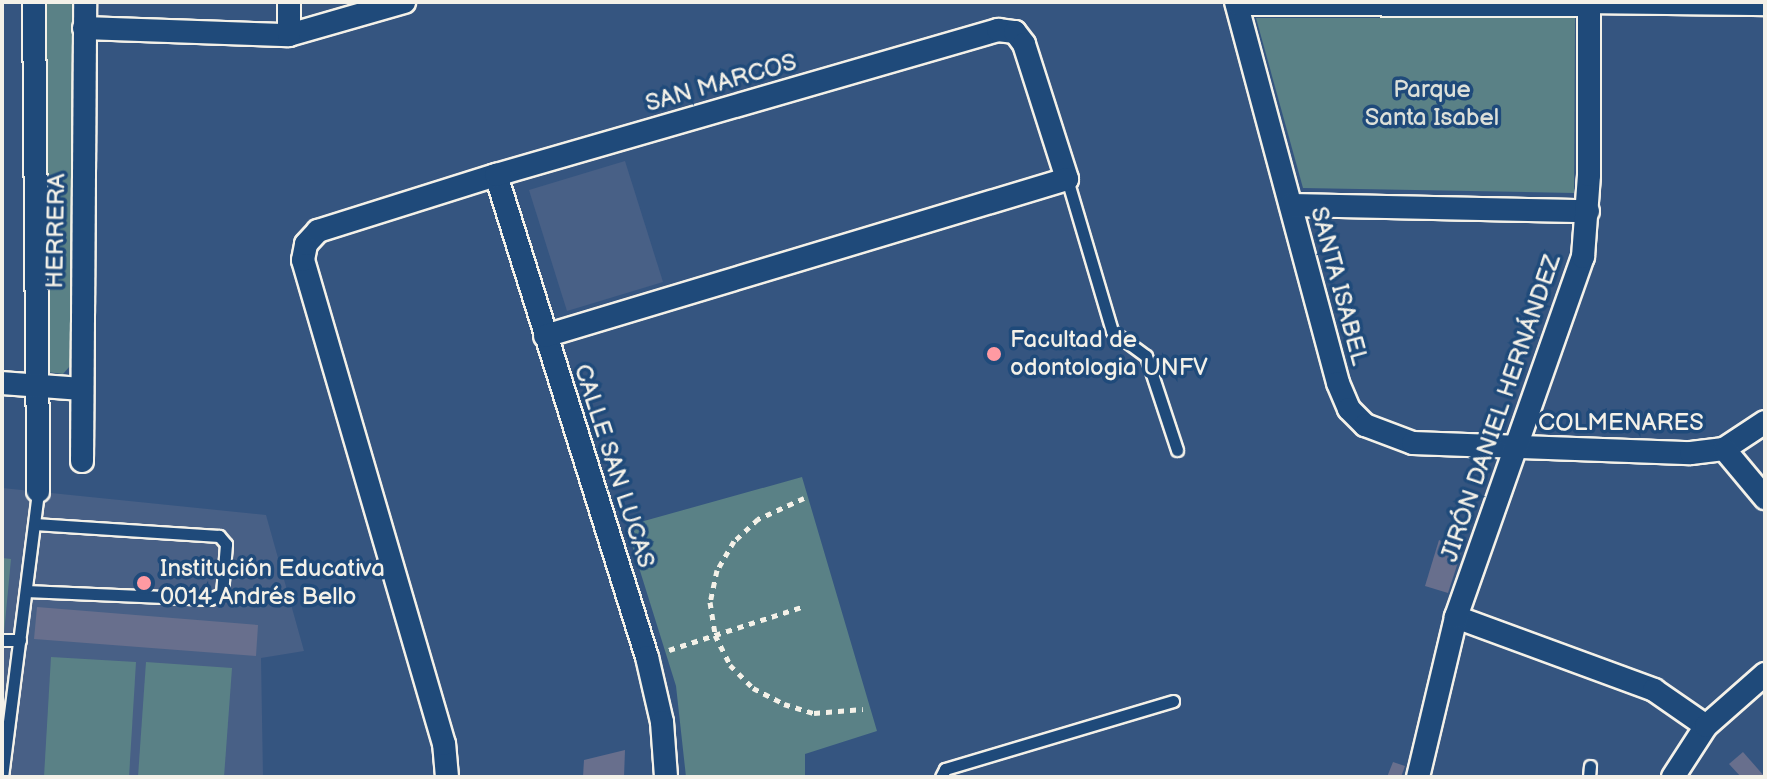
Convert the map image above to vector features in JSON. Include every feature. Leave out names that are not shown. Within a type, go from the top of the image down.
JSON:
[{"type":"street","name":"HERRERA","points":[[34,2],[38,491]]},
{"type":"street","name":"HERRERA","points":[[82,461],[85,2]]},
{"type":"street","points":[[289,2],[289,35]]},
{"type":"street","points":[[84,28],[289,35],[404,2]]},
{"type":"street","points":[[1237,3],[1589,3],[1765,7]]},
{"type":"street","name":"SANTA ISABEL","points":[[1237,3],[1349,409],[1365,425],[1399,439],[1517,449]]},
{"type":"street","name":"JIRÓN DANIEL HERNÁNDEZ","points":[[1418,777],[1456,617],[1583,257],[1588,211],[1589,3]]},
{"type":"street","name":"SAN MARCOS","points":[[447,777],[444,744],[303,260],[306,244],[318,231],[496,175],[998,30],[1015,32],[1024,44],[1067,179]]},
{"type":"street","name":"CALLE SAN LUCAS","points":[[496,175],[647,657],[662,722],[666,777]]},
{"type":"street","points":[[545,336],[1067,179]]},
{"type":"street","points":[[1291,205],[1588,211]]},
{"type":"street","points":[[2,383],[81,389]]},
{"type":"street","name":"COLMENARES","points":[[1517,449],[1724,449],[1765,422]]},
{"type":"street","points":[[1724,449],[1765,498]]},
{"type":"street","points":[[1456,617],[1654,690],[1706,726]]},
{"type":"street","points":[[1673,777],[1706,726],[1765,674]]},
{"type":"lane","points":[[1067,179],[1112,331],[1146,356],[1177,450]]},
{"type":"lane","points":[[2,777],[38,491]]},
{"type":"lane","points":[[26,591],[210,599],[222,594],[226,544],[219,536],[34,524]]},
{"type":"lane","points":[[2,640],[20,640]]},
{"type":"lane","points":[[941,777],[945,769],[1173,701]]},
{"type":"path","points":[[804,498],[758,519],[734,541],[717,570],[710,602],[715,635],[730,665],[753,688],[784,704],[828,714],[863,709]]},
{"type":"path","points":[[647,657],[801,607]]},
{"type":"shaded area","points":[[625,161],[663,282],[567,311],[529,190]]},
{"type":"shaded area","name":"Institución Educativa 0014 Andrés Bello","points":[[2,488],[266,515],[304,651],[261,658],[263,777],[2,777]]},
{"type":"green space","points":[[40,2],[75,2],[70,366],[63,374],[47,372]]},
{"type":"green space","name":"Parque Santa Isabel","points":[[1256,18],[1575,18],[1574,193],[1303,188]]},
{"type":"green space","points":[[802,477],[877,731],[805,754],[805,777],[686,777],[676,686],[626,526]]},
{"type":"green space","points":[[2,558],[11,559],[4,633],[2,633]]},
{"type":"green space","points":[[51,657],[136,662],[129,777],[44,777]]},
{"type":"green space","points":[[146,662],[232,668],[224,777],[138,777]]},
{"type":"building","points":[[1439,540],[1462,550],[1448,593],[1425,586]]},
{"type":"building","points":[[37,607],[258,625],[256,656],[34,639]]},
{"type":"building","points":[[625,750],[624,777],[583,777],[584,760]]},
{"type":"building","points":[[1743,752],[1765,777],[1741,777],[1729,764]]},
{"type":"building","points":[[1393,762],[1405,766],[1401,777],[1387,777]]},
{"type":"place","name":"Facultad de odontologia UNFV","points":[[994,354]]},
{"type":"place","name":"Institución Educativa 0014 Andrés Bello","points":[[144,583]]}]
